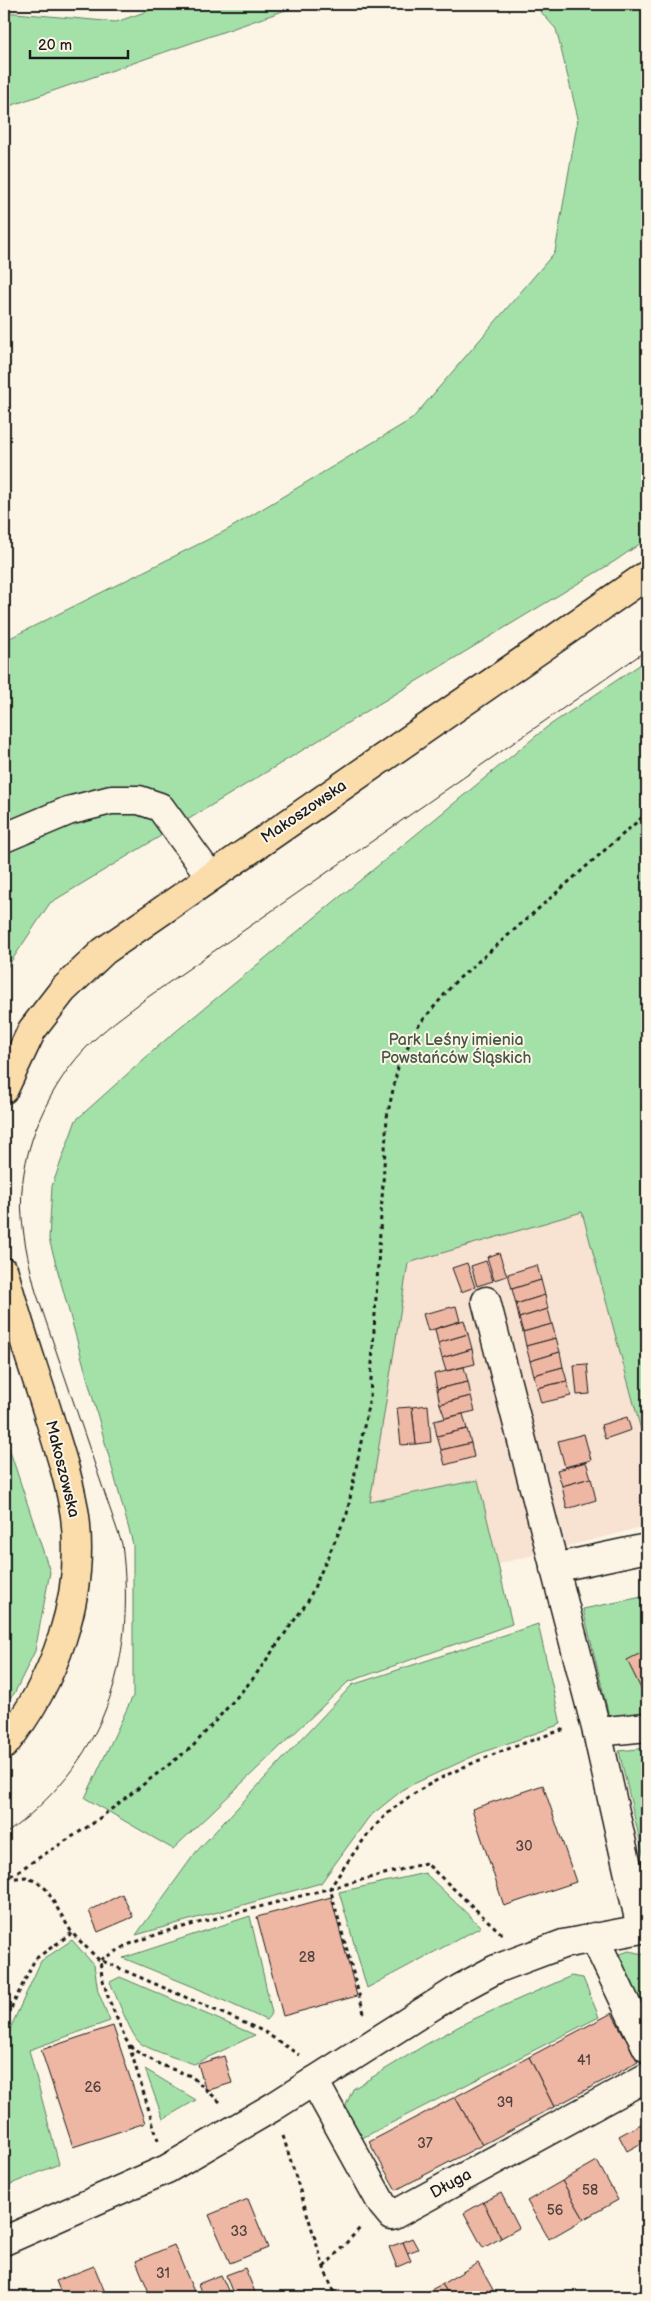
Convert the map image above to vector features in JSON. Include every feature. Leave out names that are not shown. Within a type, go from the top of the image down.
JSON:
[{"type":"main road","name":"Makoszowska","points":[[4,1089],[32,1030],[63,990],[104,951],[647,575]]},
{"type":"main road","name":"Makoszowska","points":[[4,1272],[63,1459],[75,1516],[76,1557],[70,1611],[51,1669],[22,1724],[4,1745]]},
{"type":"street","points":[[4,838],[68,810],[112,800],[138,800],[160,808],[210,876]]},
{"type":"street","points":[[4,2241],[167,2169],[273,2107],[458,1989],[526,1956],[563,1944],[644,1928],[596,1726],[526,1462],[486,1301]]},
{"type":"street","points":[[554,1568],[647,1548]]},
{"type":"street","points":[[596,1726],[647,1727]]},
{"type":"street","points":[[594,1937],[647,2048]]},
{"type":"street","points":[[320,2077],[382,2204]]},
{"type":"street","name":"Długa","points":[[382,2204],[392,2216],[647,2077]]},
{"type":"path","points":[[4,1880],[92,1824],[193,1746],[252,1680],[308,1601],[347,1514],[370,1396],[387,1117],[398,1067],[418,1026],[455,982],[647,813]]},
{"type":"path","points":[[330,1888],[378,1822],[415,1792],[466,1766],[533,1740],[596,1726]]},
{"type":"path","points":[[100,1960],[130,1944],[164,1932],[426,1863],[526,1956]]},
{"type":"path","points":[[4,1880],[14,1877],[26,1877],[37,1882],[46,1890],[72,1933],[100,1960],[263,2031],[320,2077]]},
{"type":"path","points":[[330,1888],[372,2044]]},
{"type":"path","points":[[4,2022],[35,1959],[72,1933]]},
{"type":"path","points":[[100,1960],[102,1977],[109,2000],[128,2042],[167,2169]]},
{"type":"path","points":[[128,2042],[134,2050],[160,2065],[191,2076],[245,2124]]},
{"type":"path","points":[[273,2107],[324,2269],[336,2297]]},
{"type":"path","points":[[324,2269],[382,2204]]},
{"type":"shaded area","points":[[582,1212],[647,1452],[647,1526],[498,1564],[478,1480],[370,1502],[408,1263]]},
{"type":"green space","points":[[168,4],[303,4],[4,108],[4,12],[116,22]]},
{"type":"green space","points":[[534,4],[647,4],[647,539],[615,561],[50,903],[4,972],[4,641],[227,530],[412,419],[555,252],[578,118],[556,29]]},
{"type":"green space","name":"Park Leśny imienia Powstańców Śląskich","points":[[647,660],[647,1452],[582,1212],[408,1263],[370,1502],[478,1480],[512,1624],[348,1682],[173,1849],[85,1798],[133,1696],[133,1544],[49,1239],[52,1186],[76,1120],[163,1042],[547,727]]},
{"type":"green space","points":[[4,1433],[50,1572],[35,1651],[14,1694],[4,1704]]},
{"type":"green space","points":[[647,1596],[647,1722],[610,1720],[583,1609]]},
{"type":"green space","points":[[538,1624],[561,1724],[478,1754],[405,1788],[369,1817],[321,1883],[136,1935],[196,1852],[352,1685]]},
{"type":"green space","points":[[647,1748],[647,1871],[619,1751]]},
{"type":"green space","points":[[425,1873],[481,1927],[367,1988],[339,1892]]},
{"type":"green space","points":[[250,1916],[272,2013],[266,2020],[194,1987],[123,1958]]},
{"type":"green space","points":[[72,1940],[94,1965],[98,1991],[110,2021],[29,2050],[59,2164],[4,2187],[4,2042],[41,1961]]},
{"type":"green space","points":[[629,1951],[647,1955],[647,2022],[614,1960],[620,1954]]},
{"type":"green space","points":[[571,1976],[583,1978],[599,2017],[362,2138],[347,2115],[346,2105],[353,2089],[467,2022]]},
{"type":"green space","points":[[120,1977],[255,2035],[194,2064],[149,2048],[135,2037],[110,1982]]},
{"type":"green space","points":[[145,2069],[196,2100],[163,2119]]},
{"type":"building","points":[[499,1253],[507,1276],[494,1280],[487,1257]]},
{"type":"building","points":[[486,1261],[493,1281],[477,1286],[471,1266]]},
{"type":"building","points":[[467,1263],[475,1287],[461,1292],[452,1268]]},
{"type":"building","points":[[537,1265],[541,1280],[512,1289],[508,1274]]},
{"type":"building","points":[[541,1280],[545,1295],[516,1304],[512,1289]]},
{"type":"building","points":[[545,1295],[548,1309],[519,1318],[516,1304]]},
{"type":"building","points":[[456,1306],[460,1321],[428,1331],[423,1314]]},
{"type":"building","points":[[548,1309],[552,1324],[523,1332],[519,1318]]},
{"type":"building","points":[[464,1320],[468,1334],[438,1343],[435,1329]]},
{"type":"building","points":[[552,1324],[556,1338],[526,1346],[523,1332]]},
{"type":"building","points":[[468,1334],[472,1349],[442,1358],[438,1343]]},
{"type":"building","points":[[556,1338],[560,1352],[530,1361],[526,1346]]},
{"type":"building","points":[[472,1349],[475,1364],[446,1371],[442,1358]]},
{"type":"building","points":[[560,1352],[563,1367],[534,1375],[530,1361]]},
{"type":"building","points":[[587,1364],[590,1394],[577,1395],[574,1365]]},
{"type":"building","points":[[464,1367],[468,1382],[437,1389],[434,1374]]},
{"type":"building","points":[[563,1367],[567,1381],[537,1388],[534,1375]]},
{"type":"building","points":[[567,1381],[571,1396],[541,1403],[537,1388]]},
{"type":"building","points":[[468,1382],[471,1396],[440,1404],[437,1389]]},
{"type":"building","points":[[471,1396],[475,1411],[445,1418],[440,1404]]},
{"type":"building","points":[[428,1405],[431,1442],[416,1444],[412,1407]]},
{"type":"building","points":[[412,1407],[416,1444],[401,1445],[397,1408]]},
{"type":"building","points":[[463,1414],[467,1429],[437,1436],[434,1421]]},
{"type":"building","points":[[627,1417],[631,1430],[605,1439],[601,1425]]},
{"type":"building","points":[[467,1429],[471,1443],[441,1450],[437,1436]]},
{"type":"building","points":[[584,1434],[591,1460],[565,1467],[558,1441]]},
{"type":"building","points":[[471,1443],[474,1457],[445,1465],[441,1450]]},
{"type":"building","points":[[586,1462],[591,1478],[562,1486],[557,1470]]},
{"type":"building","points":[[591,1478],[596,1500],[567,1509],[562,1486]]},
{"type":"building","points":[[647,1650],[647,1701],[627,1660]]},
{"type":"building","points":[[543,1785],[576,1882],[504,1906],[472,1809]]},
{"type":"building","points":[[122,1894],[133,1917],[98,1932],[89,1911]]},
{"type":"building","points":[[331,1897],[357,1996],[283,2016],[257,1917]]},
{"type":"building","points":[[612,2013],[638,2062],[554,2107],[529,2057]]},
{"type":"building","points":[[113,2026],[145,2123],[73,2147],[41,2050]]},
{"type":"building","points":[[224,2056],[232,2083],[206,2091],[198,2064]]},
{"type":"building","points":[[529,2057],[554,2107],[482,2145],[455,2097]]},
{"type":"building","points":[[455,2097],[482,2145],[396,2190],[369,2142]]},
{"type":"building","points":[[641,2124],[647,2140],[627,2151],[619,2136]]},
{"type":"building","points":[[597,2161],[618,2200],[584,2219],[562,2181]]},
{"type":"building","points":[[562,2181],[584,2219],[549,2239],[527,2201]]},
{"type":"building","points":[[501,2193],[519,2228],[501,2238],[483,2202]]},
{"type":"building","points":[[248,2199],[268,2248],[230,2263],[209,2215]]},
{"type":"building","points":[[483,2202],[501,2238],[483,2248],[464,2213]]},
{"type":"building","points":[[412,2238],[418,2249],[407,2253],[403,2242]]},
{"type":"building","points":[[403,2242],[411,2261],[397,2267],[389,2247]]},
{"type":"building","points":[[174,2245],[195,2294],[187,2297],[151,2297],[136,2261]]},
{"type":"building","points":[[478,2263],[497,2297],[450,2297],[442,2284]]},
{"type":"building","points":[[94,2266],[107,2297],[63,2297],[56,2281]]},
{"type":"building","points":[[245,2268],[257,2297],[234,2297],[226,2275]]},
{"type":"building","points":[[221,2275],[231,2297],[203,2297],[198,2284]]},
{"type":"building","points":[[442,2284],[450,2297],[418,2297]]},
{"type":"tram line","points":[[4,1835],[38,1807],[67,1776],[89,1743],[106,1708],[118,1670],[124,1630],[125,1588],[122,1544],[36,1292],[24,1237],[22,1218],[24,1173],[29,1150],[45,1106],[70,1067],[84,1050],[98,1036],[148,997],[647,650]]}]
